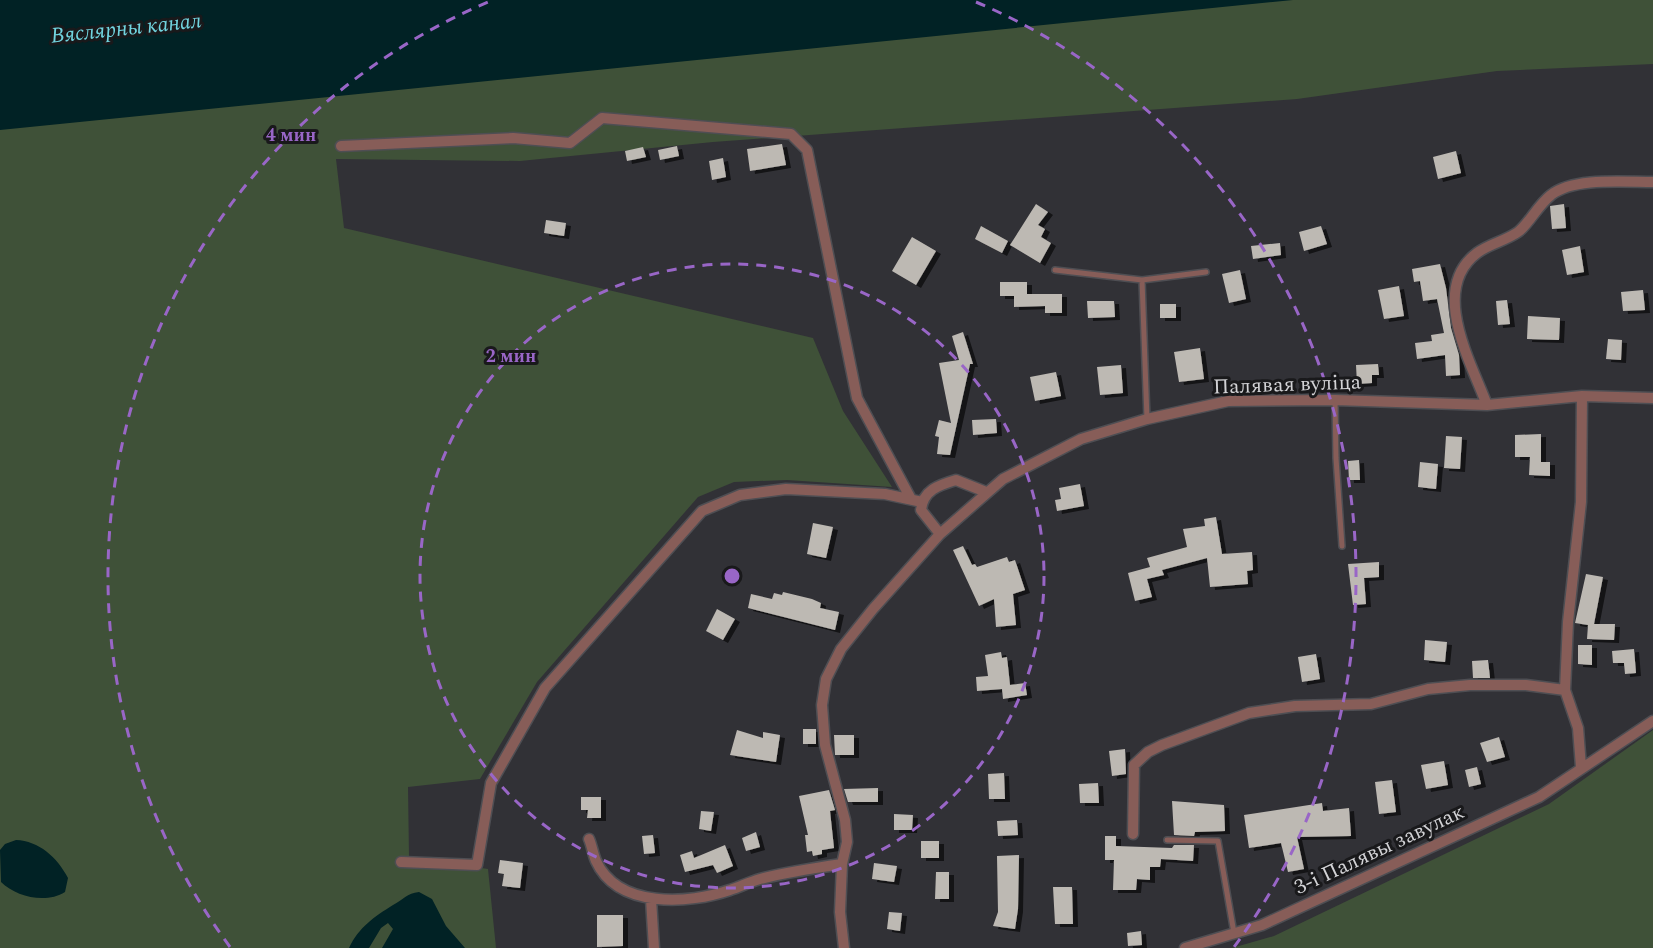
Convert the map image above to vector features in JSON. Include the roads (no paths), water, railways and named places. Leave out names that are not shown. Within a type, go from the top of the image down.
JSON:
[{"type":"street","points":[[341,146],[513,138],[570,143],[602,118],[791,134],[807,150],[857,398],[921,510],[940,534]]},
{"type":"street","points":[[1487,405],[1455,314],[1454,295],[1460,271],[1477,253],[1520,231],[1545,200],[1570,184],[1653,182]]},
{"type":"street","points":[[1581,767],[1578,728],[1565,690],[1568,622],[1581,502],[1582,396]]},
{"type":"street","name":"Палявая вуліца","points":[[842,864],[847,842],[845,820],[825,745],[822,705],[826,679],[841,649],[940,534],[986,492],[1030,464],[1081,439],[1147,419],[1228,401],[1335,400],[1487,405],[1582,396],[1653,398]]},
{"type":"street","points":[[401,862],[477,865],[491,783],[545,688],[702,511],[740,495],[786,489],[916,501],[929,491],[956,480],[986,492]]},
{"type":"street","points":[[1133,834],[1134,765],[1148,752],[1224,721],[1249,713],[1295,706],[1371,704],[1428,689],[1470,685],[1526,685],[1565,690]]},
{"type":"street","name":"3-і Палявы завулак","points":[[1185,948],[1262,925],[1539,797],[1653,721]]},
{"type":"street","points":[[589,839],[597,863],[609,878],[623,889],[651,899],[693,899],[728,891],[769,877],[842,864],[840,912],[844,948]]},
{"type":"street","points":[[651,899],[654,948]]},
{"type":"lane","points":[[1055,270],[1142,280],[1206,272]]},
{"type":"lane","points":[[1142,280],[1147,419]]},
{"type":"lane","points":[[1335,400],[1342,546]]},
{"type":"lane","points":[[1167,840],[1218,841],[1234,933]]},
{"type":"water","name":"Вяслярны канал","points":[[0,0],[1293,0],[0,130]]},
{"type":"water","points":[[16,840],[32,843],[53,857],[68,878],[65,892],[49,898],[32,897],[15,892],[1,882],[0,850],[5,844]]},
{"type":"water","points":[[419,892],[432,899],[446,926],[465,948],[382,948],[393,929],[388,923],[381,928],[369,948],[349,948],[357,934],[373,918],[408,895]]}]
